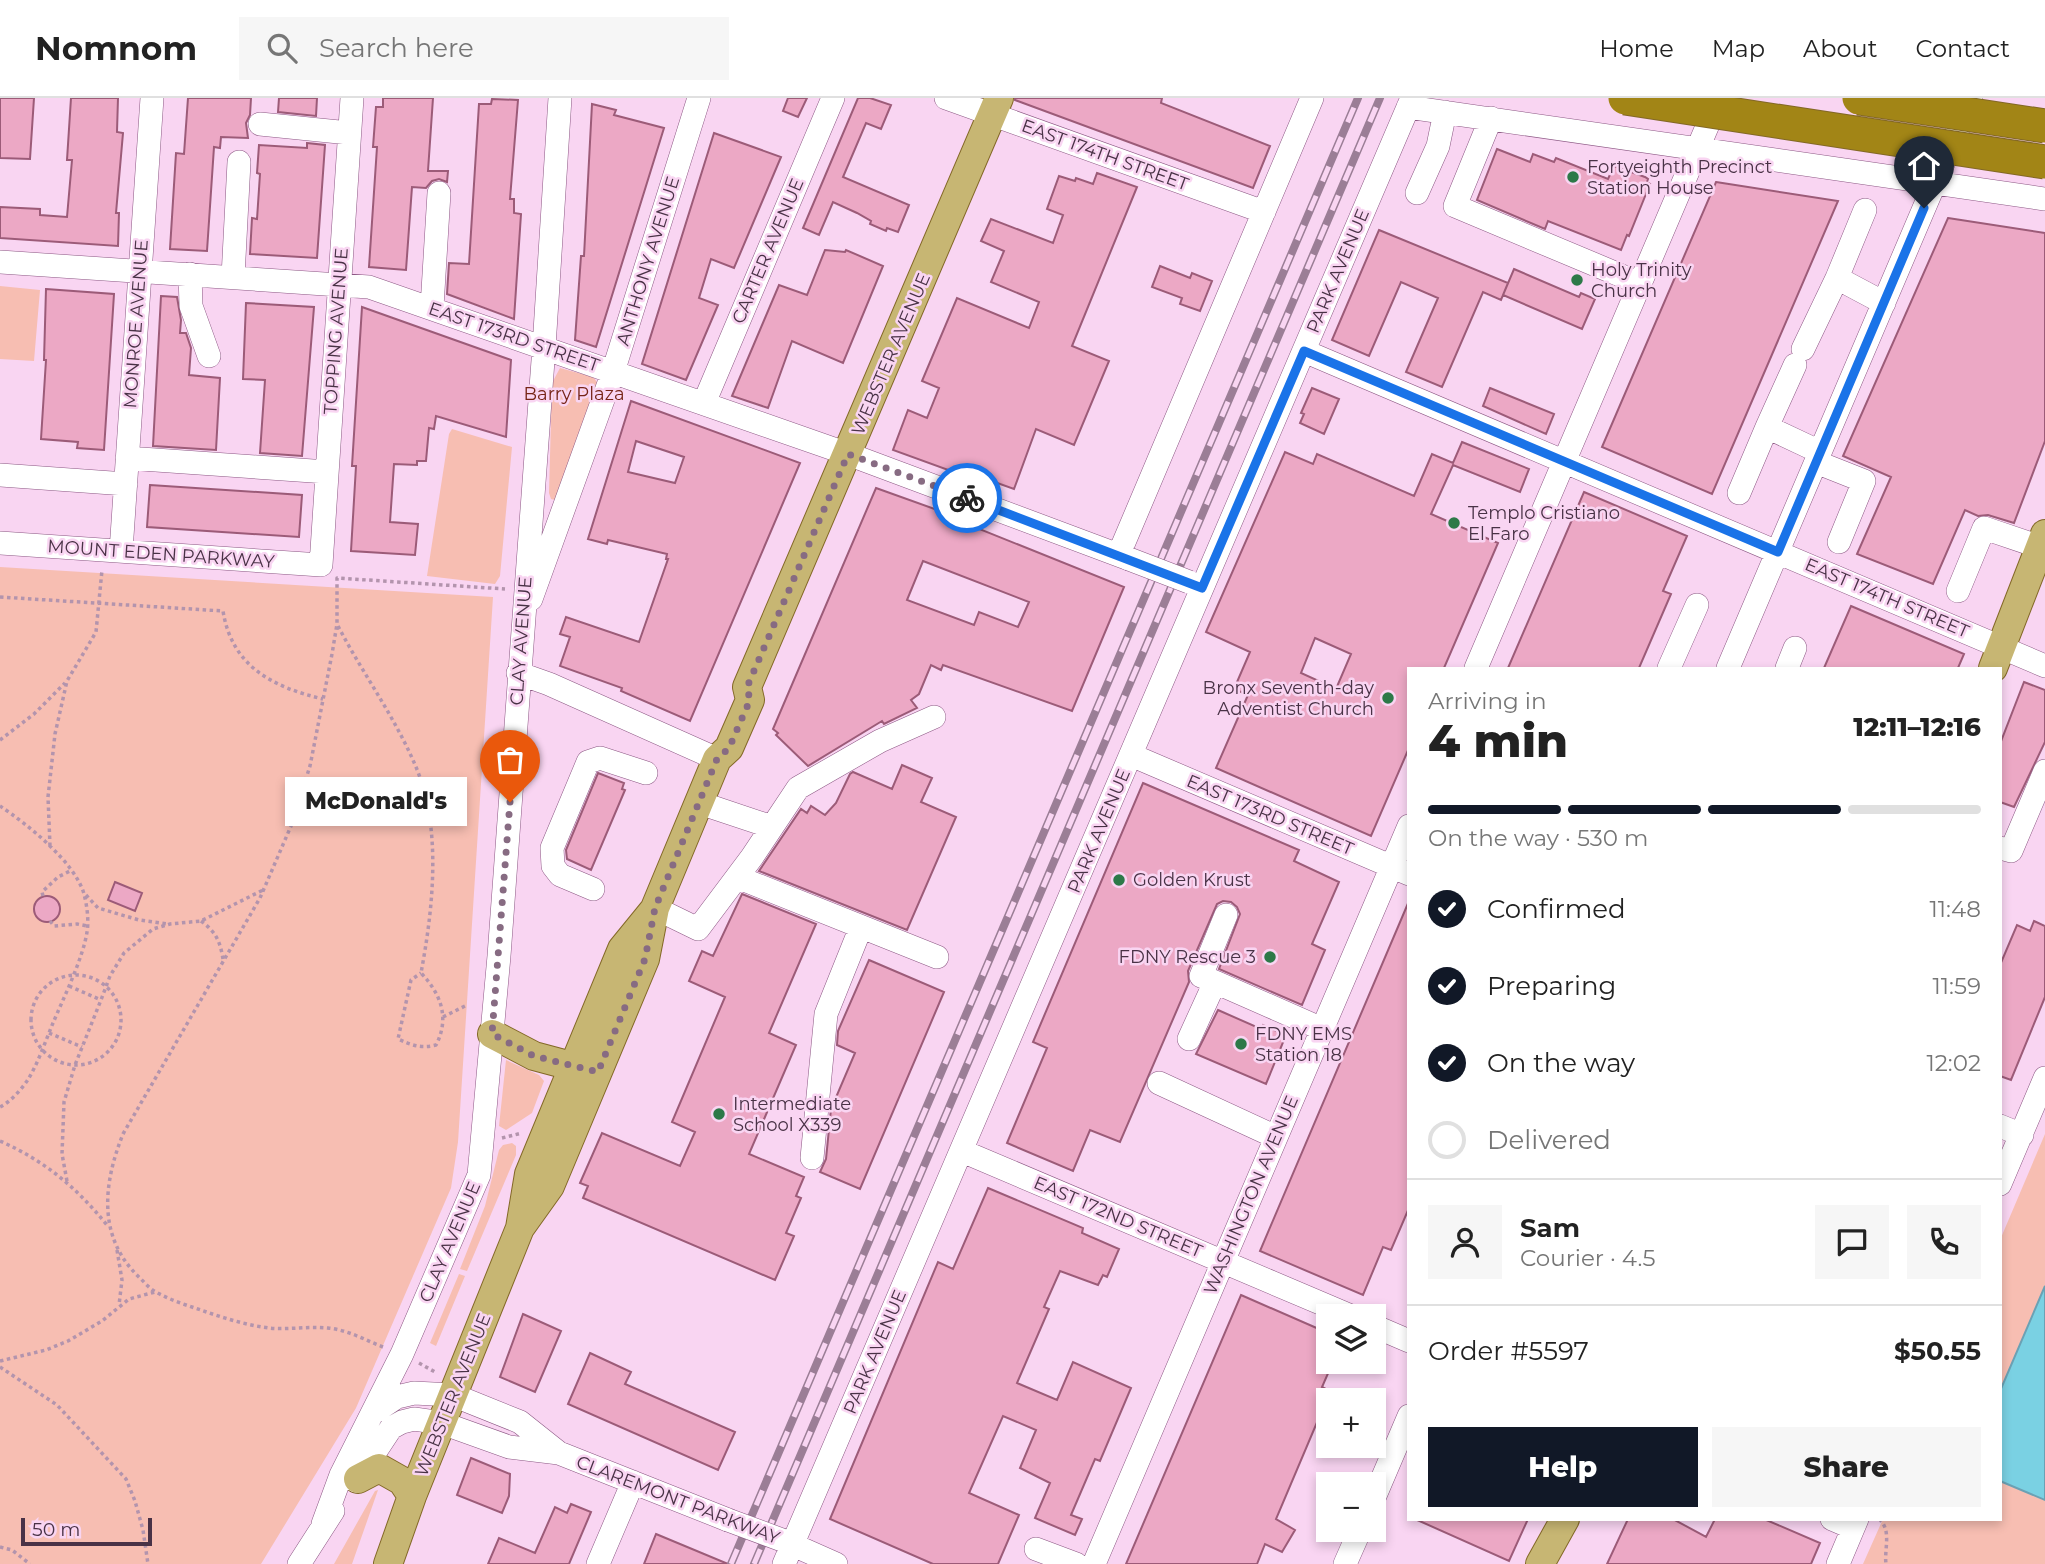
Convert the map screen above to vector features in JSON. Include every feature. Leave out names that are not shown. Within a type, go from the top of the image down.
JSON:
[{"type":"highway","points":[[1625,98],[2045,162]]},
{"type":"highway","points":[[1859,98],[2045,126]]},
{"type":"main road","name":"WEBSTER AVENUE","points":[[388,1564],[412,1496],[520,1228],[550,1186],[586,1069],[645,959],[655,908],[717,759],[711,743],[733,693],[747,687],[996,106]]},
{"type":"main road","points":[[1997,658],[2043,545]]},
{"type":"main road","points":[[492,1034],[534,1056],[586,1069]]},
{"type":"main road","points":[[358,1479],[379,1468],[388,1471],[402,1482],[412,1496]]},
{"type":"main road","points":[[1540,1564],[1564,1521]]},
{"type":"street","name":"MONROE AVENUE","points":[[121,551],[152,98]]},
{"type":"street","name":"TOPPING AVENUE","points":[[321,565],[352,98]]},
{"type":"street","name":"CLAY AVENUE","points":[[323,1524],[341,1475],[402,1354],[480,1175],[544,347],[560,98]]},
{"type":"street","name":"ANTHONY AVENUE","points":[[522,621],[613,372],[699,98]]},
{"type":"street","name":"CARTER AVENUE","points":[[704,403],[833,98]]},
{"type":"street","name":"EAST 174TH STREET","points":[[946,98],[996,106],[1264,212]]},
{"type":"street","points":[[1124,556],[1312,98]]},
{"type":"street","points":[[1476,667],[1720,98]]},
{"type":"street","points":[[1728,667],[1971,98]]},
{"type":"street","points":[[1410,102],[1445,112],[2045,199]]},
{"type":"street","name":"PARK AVENUE","points":[[786,1549],[962,1151],[1131,755],[1196,585],[1304,351],[1410,102]]},
{"type":"street","points":[[1417,193],[1438,146],[1445,112]]},
{"type":"street","points":[[1491,118],[1455,206],[1641,284]]},
{"type":"street","points":[[260,124],[349,133]]},
{"type":"street","points":[[233,276],[239,162]]},
{"type":"street","points":[[432,307],[439,193]]},
{"type":"street","points":[[1739,493],[1865,210]]},
{"type":"street","name":"EAST 173RD STREET","points":[[0,262],[369,287],[848,454],[1196,585]]},
{"type":"street","points":[[190,274],[191,306],[209,356]]},
{"type":"street","points":[[1837,278],[1884,303]]},
{"type":"street","name":"EAST 174TH STREET","points":[[1304,351],[1778,552],[1997,658],[2045,666]]},
{"type":"street","points":[[1767,427],[1864,481],[1839,542]]},
{"type":"street","points":[[127,458],[327,472]]},
{"type":"street","points":[[0,475],[125,484]]},
{"type":"street","points":[[1958,591],[1984,528],[2043,545]]},
{"type":"street","name":"MOUNT EDEN PARKWAY","points":[[0,543],[321,565]]},
{"type":"street","points":[[1669,667],[1697,605]]},
{"type":"street","points":[[518,673],[550,684],[717,759]]},
{"type":"street","points":[[655,908],[698,929],[798,788],[880,741],[934,718]]},
{"type":"street","name":"EAST 173RD STREET","points":[[1131,755],[1400,871]]},
{"type":"street","points":[[593,889],[560,875],[553,866],[552,848],[588,762],[600,758],[646,774]]},
{"type":"street","points":[[2002,849],[2011,851],[2045,771]]},
{"type":"street","points":[[700,803],[772,827]]},
{"type":"street","name":"WASHINGTON AVENUE","points":[[1094,1564],[1322,1029],[1400,871],[1407,836]]},
{"type":"street","points":[[737,877],[937,957]]},
{"type":"street","points":[[1226,915],[1201,975],[1322,1029]]},
{"type":"street","points":[[812,1158],[827,1014],[861,927]]},
{"type":"street","points":[[1189,1039],[1215,982]]},
{"type":"street","points":[[2002,1180],[2045,1078]]},
{"type":"street","points":[[1159,1083],[1276,1137]]},
{"type":"street","points":[[2002,1127],[2022,1135]]},
{"type":"street","name":"EAST 172ND STREET","points":[[962,1151],[1323,1304]]},
{"type":"street","points":[[1386,1331],[1407,1339]]},
{"type":"street","points":[[373,1413],[397,1397],[414,1393],[453,1395]]},
{"type":"street","name":"CLAREMONT PARKWAY","points":[[453,1395],[520,1422],[559,1453]]},
{"type":"street","name":"CLAY AVENUE","points":[[299,1564],[323,1524],[358,1479],[391,1428],[414,1419],[442,1423]]},
{"type":"street","name":"CLAREMONT PARKWAY","points":[[442,1423],[509,1447],[559,1453],[728,1520],[786,1549],[836,1564]]},
{"type":"street","points":[[1386,1476],[1403,1445],[1407,1426]]},
{"type":"street","points":[[598,1564],[633,1482]]},
{"type":"street","points":[[1838,1564],[1847,1522]]},
{"type":"street","points":[[1345,1564],[1355,1542]]},
{"type":"street","points":[[1036,1549],[1076,1564]]},
{"type":"path","points":[[0,740],[34,714],[67,681],[96,632],[102,570]]},
{"type":"path","points":[[118,1307],[122,1280],[106,1206],[109,1177],[123,1134],[223,962],[279,856],[310,766],[337,624],[337,578],[505,589]]},
{"type":"path","points":[[0,597],[223,611],[231,638],[242,657],[254,670],[274,683],[323,699]]},
{"type":"path","points":[[337,624],[407,746],[418,770],[426,803],[433,879],[428,934],[421,974],[411,980],[398,1038],[425,1048],[436,1045],[442,1034],[443,1017],[442,1003],[433,986],[421,974]]},
{"type":"path","points":[[50,846],[49,771],[67,681]]},
{"type":"path","points":[[0,806],[21,820],[50,846],[84,894],[98,908],[139,920],[170,924]]},
{"type":"path","points":[[43,896],[42,892],[48,886],[70,871]]},
{"type":"path","points":[[67,1181],[62,1154],[62,1120],[75,1065],[100,1000],[124,953],[153,929],[170,924],[201,921],[263,890]]},
{"type":"path","points":[[0,1107],[27,1082],[69,986],[87,932],[84,894]]},
{"type":"path","points":[[50,921],[54,926],[87,926]]},
{"type":"path","points":[[201,921],[214,930],[219,939],[223,962]]},
{"type":"path","points":[[73,975],[96,980],[106,987],[115,999],[120,1013],[120,1029],[114,1044],[97,1059],[75,1065],[63,1064],[42,1051],[30,1024],[37,996],[47,986],[59,978],[73,975]]},
{"type":"path","points":[[69,986],[100,1000]]},
{"type":"path","points":[[443,1017],[467,1005]]},
{"type":"path","points":[[49,1033],[82,1047]]},
{"type":"path","points":[[496,1139],[528,1132]]},
{"type":"path","points":[[0,1141],[35,1159],[67,1181],[109,1226]]},
{"type":"path","points":[[116,1247],[130,1269],[155,1292],[213,1314],[248,1324],[291,1329],[327,1328],[389,1349]]},
{"type":"path","points":[[0,1361],[46,1350],[68,1341],[102,1321],[129,1299],[155,1292]]},
{"type":"path","points":[[412,1358],[432,1372]]},
{"type":"path","points":[[0,1367],[57,1405],[126,1479],[143,1530],[148,1564]]},
{"type":"path","points":[[1882,1521],[1886,1535],[1886,1564]]},
{"type":"path","points":[[0,1547],[12,1550],[30,1564]]},
{"type":"green space","points":[[0,286],[40,290],[34,361],[0,359]]},
{"type":"green space","name":"Barry Plaza","points":[[560,368],[593,377],[597,382],[597,391],[555,500],[551,499],[549,493],[552,383]]},
{"type":"green space","points":[[452,429],[512,447],[500,576],[495,584],[427,576],[449,434]]},
{"type":"green space","points":[[0,567],[493,597],[458,1142],[451,1188],[356,1408],[261,1564],[0,1564]]},
{"type":"green space","points":[[506,1060],[539,1075],[544,1081],[532,1113],[506,1130],[499,1126]]},
{"type":"green space","points":[[2045,1134],[2045,1564],[1863,1564],[1882,1521],[2002,1521],[2002,1235]]},
{"type":"green space","points":[[512,1143],[516,1146],[516,1155],[467,1271],[460,1269],[485,1206],[499,1150],[503,1145]]},
{"type":"green space","points":[[459,1274],[465,1276],[436,1346],[430,1343]]},
{"type":"green space","points":[[378,1490],[352,1564],[334,1564],[375,1491]]},
{"type":"water","points":[[2045,1286],[2045,1500],[2002,1482],[2002,1386]]},
{"type":"building","points":[[0,98],[34,98],[30,159],[0,158]]},
{"type":"building","points":[[71,98],[118,98],[117,132],[123,133],[116,213],[119,213],[118,246],[0,238],[0,207],[40,209],[40,215],[67,217],[72,160],[67,160]]},
{"type":"building","points":[[188,98],[251,98],[250,115],[246,123],[248,138],[221,137],[220,148],[214,147],[207,251],[170,249],[176,153],[184,154]]},
{"type":"building","points":[[279,98],[317,98],[316,116],[278,112]]},
{"type":"building","points":[[383,98],[433,98],[428,171],[448,171],[447,182],[439,179],[432,181],[426,188],[412,187],[406,270],[369,267],[377,147],[373,147],[376,107],[383,107]]},
{"type":"building","points":[[788,98],[807,98],[798,117],[783,111]]},
{"type":"building","points":[[858,98],[870,98],[891,105],[881,129],[866,123],[843,177],[909,205],[898,232],[887,228],[886,231],[870,224],[871,221],[833,202],[819,235],[803,228]]},
{"type":"building","points":[[1015,98],[1162,98],[1161,103],[1270,146],[1253,188]]},
{"type":"building","points":[[492,99],[518,100],[510,199],[514,199],[514,213],[521,214],[514,319],[447,294],[449,263],[469,264],[479,104],[491,104]]},
{"type":"building","points":[[592,104],[616,110],[614,115],[664,128],[596,347],[575,340],[581,256],[584,256]]},
{"type":"building","points":[[714,133],[781,157],[734,268],[711,259],[699,298],[718,305],[686,380],[642,364]]},
{"type":"building","points":[[307,143],[325,145],[317,258],[250,254],[252,218],[257,219],[259,145],[307,148]]},
{"type":"building","points":[[1497,149],[1530,162],[1533,154],[1554,162],[1556,158],[1608,179],[1614,166],[1648,179],[1650,184],[1621,250],[1548,221],[1545,229],[1477,200]]},
{"type":"building","points":[[1097,173],[1137,187],[1072,346],[1109,361],[1074,445],[1036,429],[1014,489],[975,475],[973,479],[893,450],[908,410],[927,418],[939,388],[922,381],[957,298],[1029,328],[1039,302],[991,282],[1004,251],[981,241],[991,219],[1053,243],[1063,215],[1047,209],[1059,176],[1093,184]]},
{"type":"building","points":[[1716,182],[1838,201],[1712,494],[1602,447]]},
{"type":"building","points":[[1948,218],[2045,233],[2045,441],[2014,523],[1988,515],[1978,516],[1965,510],[1933,584],[1857,554],[1891,477],[1843,456]]},
{"type":"building","points":[[1379,230],[1508,283],[1501,300],[1483,292],[1442,387],[1406,372],[1438,298],[1401,282],[1369,356],[1332,340]]},
{"type":"building","points":[[825,250],[846,250],[883,266],[843,363],[792,341],[768,408],[732,396],[779,285],[807,295]]},
{"type":"building","points":[[1160,266],[1190,278],[1192,273],[1212,281],[1200,311],[1180,304],[1182,298],[1152,287]]},
{"type":"building","points":[[1514,269],[1579,297],[1581,293],[1595,299],[1582,329],[1503,295]]},
{"type":"building","points":[[46,289],[114,294],[104,450],[77,448],[78,442],[41,439],[46,360]]},
{"type":"building","points":[[161,296],[177,297],[180,333],[186,333],[191,348],[189,375],[220,378],[216,450],[153,446]]},
{"type":"building","points":[[246,303],[314,307],[302,456],[260,453],[265,380],[243,379]]},
{"type":"building","points":[[362,307],[511,360],[506,437],[436,416],[434,429],[429,428],[426,461],[417,461],[417,465],[394,464],[390,522],[418,524],[415,555],[351,551],[356,466],[352,466]]},
{"type":"building","points":[[1312,388],[1339,399],[1324,434],[1300,423],[1304,414],[1301,413]]},
{"type":"building","points":[[1490,388],[1554,414],[1546,434],[1483,406]]},
{"type":"building","points":[[631,401],[800,463],[690,721],[621,691],[622,688],[560,666],[570,637],[560,634],[566,617],[639,642],[668,559],[667,554],[608,540],[607,544],[588,539]],"holes":[[[636,441],[684,457],[675,483],[628,472]]]},
{"type":"building","points":[[1462,442],[1529,469],[1520,492],[1453,465],[1431,514],[1498,543],[1444,667],[1407,667],[1407,753],[1371,836],[1216,768],[1248,695],[1234,689],[1250,652],[1206,632],[1285,452],[1313,464],[1317,454],[1414,496],[1432,454],[1453,463]],"holes":[[[1315,638],[1351,654],[1336,689],[1301,673]]]},
{"type":"building","points":[[150,485],[302,495],[299,537],[147,527]]},
{"type":"building","points":[[876,488],[943,512],[942,514],[1124,587],[1072,711],[943,665],[941,670],[931,665],[919,694],[911,700],[917,708],[884,724],[882,721],[808,766],[773,729]],"holes":[[[923,561],[1029,602],[1018,627],[979,612],[974,625],[907,600]]]},
{"type":"building","points":[[1584,492],[1687,536],[1663,591],[1671,594],[1639,667],[1508,667]]},
{"type":"building","points":[[1851,606],[1964,654],[1958,667],[1824,667]]},
{"type":"building","points":[[2024,682],[2045,690],[2045,742],[2014,807],[2002,803],[2002,739]]},
{"type":"building","points":[[902,765],[932,778],[921,802],[956,817],[907,930],[759,871],[801,809],[807,813],[811,806],[825,815],[836,803],[853,772],[892,789]]},
{"type":"building","points":[[598,773],[624,783],[622,789],[625,790],[591,870],[567,859],[566,850]]},
{"type":"building","points":[[1143,783],[1299,850],[1294,861],[1339,882],[1312,944],[1325,950],[1302,1005],[1219,969],[1240,914],[1231,902],[1223,901],[1217,904],[1188,971],[1189,982],[1120,1142],[1090,1130],[1073,1171],[1007,1143],[1047,1048],[1033,1042]]},
{"type":"building","points":[[115,882],[142,893],[135,911],[108,900]]},
{"type":"building","points":[[742,894],[816,924],[769,1033],[796,1045],[749,1154],[804,1177],[796,1196],[801,1198],[786,1233],[794,1236],[775,1280],[583,1198],[588,1186],[580,1183],[602,1133],[680,1166],[695,1132],[672,1122],[725,997],[689,981],[702,951],[713,956]]},
{"type":"building","points":[[47,896],[56,900],[60,909],[56,918],[47,922],[38,918],[34,909],[38,900]]},
{"type":"building","points":[[1407,906],[1407,1213],[1391,1250],[1383,1247],[1363,1295],[1260,1251]]},
{"type":"building","points":[[2034,921],[2045,926],[2045,997],[2011,1080],[2002,1077],[2002,960],[2017,925],[2030,931]]},
{"type":"building","points":[[869,960],[944,992],[860,1189],[820,1172],[826,1159],[831,1109],[855,1053],[837,1045],[838,1031]]},
{"type":"building","name":"FDNY EMS Station 18","points":[[1218,1010],[1261,1029],[1263,1025],[1286,1035],[1266,1084],[1196,1054]]},
{"type":"building","points":[[988,1188],[1083,1228],[1082,1233],[1119,1249],[1107,1277],[1103,1275],[1098,1285],[1060,1271],[1044,1307],[1049,1309],[1017,1383],[1057,1400],[1073,1362],[1131,1388],[1100,1461],[1095,1459],[1071,1515],[1082,1519],[1075,1535],[1035,1518],[1050,1483],[1020,1468],[1036,1430],[1003,1416],[969,1493],[1019,1515],[998,1564],[933,1564],[830,1519],[938,1262],[953,1269]]},
{"type":"building","points":[[1241,1295],[1316,1328],[1316,1374],[1328,1374],[1322,1387],[1324,1388],[1316,1388],[1316,1425],[1276,1519],[1295,1530],[1282,1552],[1265,1544],[1257,1564],[1126,1564]]},
{"type":"building","points":[[523,1314],[561,1331],[535,1392],[500,1377]]},
{"type":"building","points":[[590,1353],[631,1372],[625,1384],[735,1432],[718,1470],[568,1404]]},
{"type":"building","points":[[471,1458],[510,1474],[509,1496],[502,1513],[457,1495]]},
{"type":"building","points":[[571,1504],[591,1512],[569,1564],[488,1564],[499,1538],[535,1553],[555,1507],[567,1513]]},
{"type":"building","points":[[1419,1521],[1527,1521],[1509,1561]]},
{"type":"building","points":[[1627,1521],[1677,1521],[1706,1537],[1714,1521],[1769,1521],[1820,1543],[1811,1564],[1607,1564]]},
{"type":"building","points":[[656,1534],[728,1564],[644,1564]]},
{"type":"railway","points":[[731,1564],[1358,98]]},
{"type":"railway","points":[[754,1564],[1380,98]]},
{"type":"way so far","points":[[510,802],[492,1034],[534,1056],[598,1072],[645,959],[655,908],[717,759],[729,748],[750,700],[747,687],[848,454],[967,498]]},
{"type":"place","name":"Fortyeighth Precinct Station House","points":[[1573,177]]},
{"type":"place","name":"Holy Trinity Church","points":[[1577,280]]},
{"type":"place","name":"Templo Cristiano El Faro","points":[[1454,523]]},
{"type":"place","name":"Bronx Seventh-day Adventist Church","points":[[1388,698]]},
{"type":"place","name":"McDonald's","points":[[510,802]]},
{"type":"place","name":"Golden Krust","points":[[1119,880]]},
{"type":"place","name":"FDNY Rescue 3","points":[[1270,957]]},
{"type":"place","name":"FDNY EMS Station 18","points":[[1241,1044]]},
{"type":"place","name":"Intermediate School X339","points":[[719,1114]]},
{"type":"route","points":[[967,498],[1202,588],[1304,351],[1778,552],[1924,208]]}]
